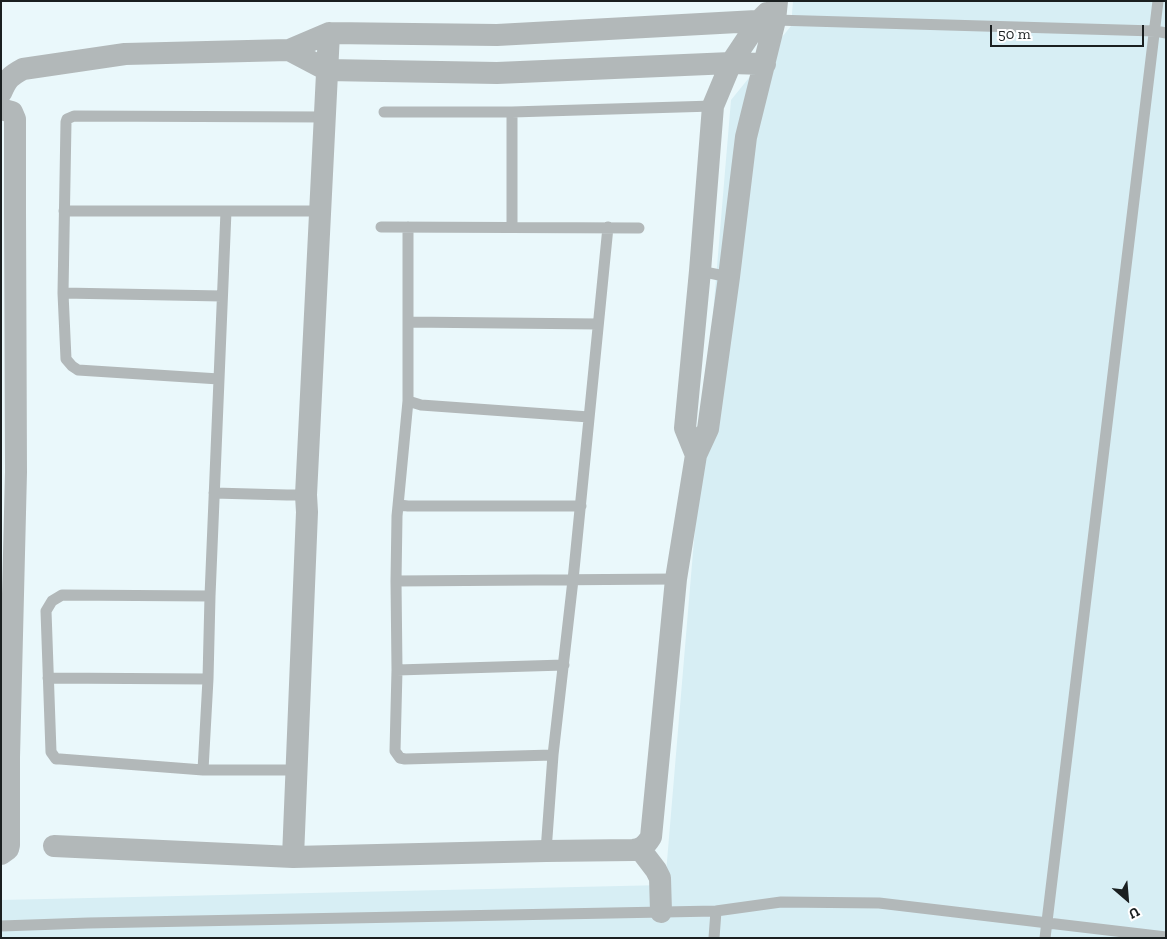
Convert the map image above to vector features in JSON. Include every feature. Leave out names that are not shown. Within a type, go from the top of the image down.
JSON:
[{"type":"street","points":[[3,85],[10,77],[23,69],[125,54],[289,50],[329,33],[497,35],[772,11]]},
{"type":"street","points":[[696,455],[685,428],[713,106],[731,63],[772,11]]},
{"type":"street","points":[[54,846],[293,857],[633,850],[640,849],[646,844],[651,837],[676,579],[696,455],[708,429],[746,137],[765,64],[772,11]]},
{"type":"street","points":[[293,857],[307,512],[306,495],[329,33]]},
{"type":"street","points":[[497,35],[497,73]]},
{"type":"street","points":[[289,50],[327,70],[497,73],[731,63],[765,64]]},
{"type":"street","points":[[1,109],[12,112],[15,119],[8,211],[9,471],[5,757],[9,845],[8,849],[1,854]]},
{"type":"street","points":[[640,849],[660,878],[661,912]]},
{"type":"lane","points":[[1045,938],[1160,32],[1158,1]]},
{"type":"lane","points":[[772,11],[1160,32]]},
{"type":"lane","points":[[384,112],[512,112],[713,106]]},
{"type":"lane","points":[[512,112],[512,227]]},
{"type":"lane","points":[[219,380],[78,370],[66,359],[63,293],[67,119],[74,116],[325,117]]},
{"type":"lane","points":[[64,211],[320,211]]},
{"type":"lane","points":[[203,770],[226,211]]},
{"type":"lane","points":[[381,227],[639,228]]},
{"type":"lane","points":[[408,227],[408,401],[398,516],[396,582],[398,670],[394,752],[400,758],[405,759],[553,755]]},
{"type":"lane","points":[[546,851],[553,755],[573,580],[608,228]]},
{"type":"lane","points":[[700,271],[729,277]]},
{"type":"lane","points":[[63,293],[222,296]]},
{"type":"lane","points":[[408,322],[598,324]]},
{"type":"lane","points":[[408,401],[421,405],[589,417]]},
{"type":"lane","points":[[214,492],[306,495]]},
{"type":"lane","points":[[399,505],[580,506]]},
{"type":"lane","points":[[396,582],[676,579]]},
{"type":"lane","points":[[210,596],[62,595],[52,602],[46,611],[51,752],[56,759],[203,770],[296,770]]},
{"type":"lane","points":[[398,670],[564,665]]},
{"type":"lane","points":[[48,678],[208,679]]},
{"type":"lane","points":[[1,926],[716,911],[781,902],[879,902],[1166,937]]},
{"type":"lane","points":[[714,938],[716,911]]},
{"type":"shaded area","points":[[793,1],[1166,1],[1166,938],[1,938],[1,900],[665,885],[731,100],[791,26]]}]
